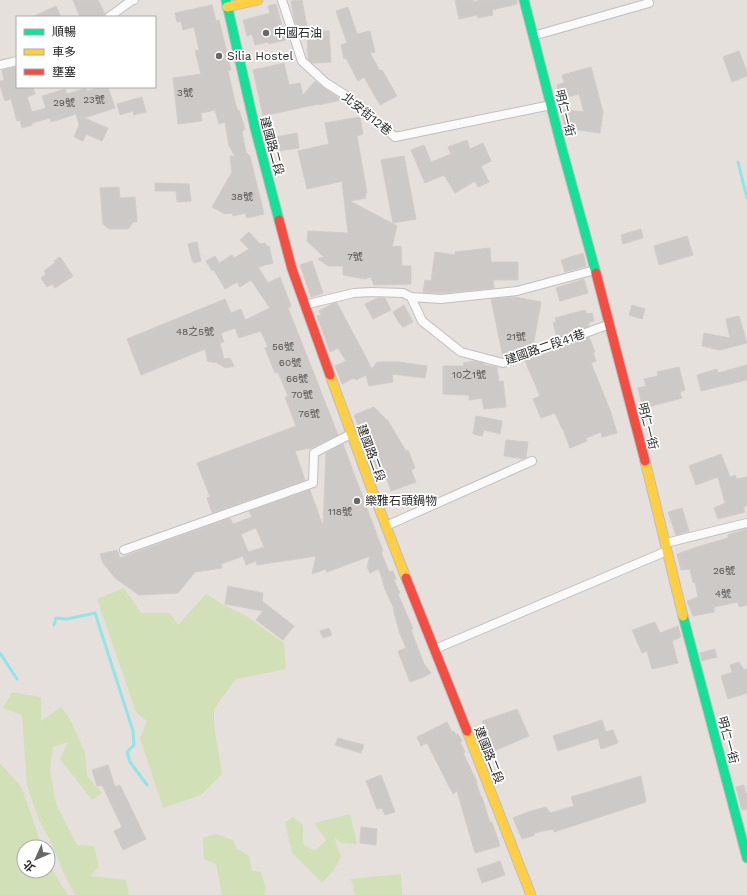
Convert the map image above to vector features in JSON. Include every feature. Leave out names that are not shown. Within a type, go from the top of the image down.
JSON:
[{"type":"street","points":[[110,16],[134,0]]},
{"type":"street","points":[[226,4],[258,0]]},
{"type":"street","name":"北安街12巷","points":[[282,0],[302,61],[326,83],[345,95],[395,137],[551,105]]},
{"type":"street","name":"明仁一街","points":[[524,0],[610,324],[678,597],[747,858]]},
{"type":"street","points":[[533,36],[649,3]]},
{"type":"street","name":"建國路二段","points":[[226,4],[255,128],[292,269],[304,305],[386,526],[531,895]]},
{"type":"street","points":[[0,65],[16,61]]},
{"type":"street","points":[[304,305],[354,293],[371,292],[403,294],[411,297],[441,299],[517,291],[595,270]]},
{"type":"street","name":"建國路二段41巷","points":[[411,297],[422,321],[461,352],[503,363],[610,324]]},
{"type":"street","points":[[124,550],[313,483],[314,453],[351,434]]},
{"type":"street","points":[[386,526],[532,461]]},
{"type":"street","points":[[435,649],[666,547],[747,524]]},
{"type":"green space","points":[[124,588],[141,613],[170,613],[178,625],[206,594],[245,615],[284,643],[286,669],[236,679],[214,709],[214,725],[222,774],[201,795],[163,808],[140,738],[147,721],[136,712],[97,599]]},
{"type":"green space","points":[[12,692],[41,697],[41,721],[61,707],[71,721],[85,753],[87,776],[102,793],[92,800],[60,759],[68,742],[53,747],[50,769],[56,804],[77,845],[94,846],[99,867],[90,876],[126,880],[129,895],[75,895],[56,854],[56,839],[49,839],[39,820],[27,786],[22,715],[3,708]]},
{"type":"green space","points":[[0,763],[22,788],[39,839],[16,839],[16,879],[56,879],[56,876],[68,895],[0,895]]},
{"type":"green space","points":[[350,814],[357,844],[341,843],[334,837],[341,857],[333,871],[322,883],[292,853],[285,822],[293,817],[303,825],[303,844],[315,851],[326,840],[314,823]]},
{"type":"green space","points":[[215,834],[233,840],[236,848],[249,856],[252,871],[261,872],[266,889],[264,895],[222,895],[216,864],[204,859],[203,838]]},
{"type":"green space","points":[[401,874],[402,895],[355,895],[351,879]]},
{"type":"building","points":[[73,0],[98,0],[105,14],[104,16],[80,16]]},
{"type":"building","points":[[302,0],[308,31],[299,33],[294,18],[291,1]]},
{"type":"building","points":[[455,0],[473,0],[473,2],[481,0],[517,0],[517,4],[492,10],[493,15],[478,18],[477,15],[459,19]]},
{"type":"building","points":[[276,4],[286,40],[269,44],[268,42],[255,45],[252,34],[247,36],[243,20],[270,13],[268,6]]},
{"type":"building","points":[[212,5],[216,21],[219,20],[231,70],[228,71],[236,106],[238,111],[239,110],[245,129],[242,132],[246,152],[250,156],[264,214],[247,218],[245,213],[233,216],[232,213],[225,214],[212,207],[232,172],[230,156],[235,156],[229,146],[225,122],[219,124],[215,110],[201,113],[202,121],[178,124],[173,78],[201,74],[195,51],[199,50],[194,27],[183,30],[181,21],[177,22],[175,13]]},
{"type":"building","points":[[56,6],[61,16],[34,16]]},
{"type":"building","points":[[348,7],[357,34],[370,31],[375,52],[370,53],[397,96],[380,105],[364,77],[358,81],[346,58],[344,59],[341,45],[347,43],[336,11]]},
{"type":"building","points":[[329,31],[331,62],[312,63],[308,59],[307,32]]},
{"type":"building","points":[[739,51],[747,72],[747,76],[732,82],[723,57]]},
{"type":"building","points":[[284,63],[289,85],[300,83],[303,95],[315,81],[341,100],[263,116],[253,70]]},
{"type":"building","points":[[16,67],[16,88],[33,88],[35,94],[27,97],[32,112],[46,108],[42,96],[65,89],[67,94],[86,88],[87,91],[97,88],[108,88],[115,108],[84,118],[108,128],[102,141],[86,134],[83,141],[74,137],[79,125],[76,114],[51,122],[50,118],[32,123],[32,125],[22,128],[20,120],[17,121],[11,99],[5,101],[0,85],[0,81],[4,80],[2,70]]},
{"type":"building","points":[[591,67],[603,112],[600,133],[565,128],[560,109],[584,112],[579,94],[560,99],[557,85],[564,83],[562,75]]},
{"type":"building","points":[[142,97],[146,112],[134,115],[133,111],[120,115],[117,104]]},
{"type":"building","points":[[360,117],[363,134],[357,136],[367,193],[365,193],[366,198],[350,201],[397,226],[392,247],[401,246],[402,266],[411,266],[411,284],[374,285],[371,277],[365,279],[343,275],[343,266],[328,266],[318,259],[324,257],[307,241],[308,231],[348,233],[342,181],[307,189],[298,151],[329,144],[325,123]]},
{"type":"building","points":[[297,133],[299,148],[278,151],[276,137]]},
{"type":"building","points":[[467,140],[470,149],[483,143],[491,161],[481,166],[489,182],[478,187],[475,181],[455,193],[444,175],[425,183],[411,150],[424,145],[431,162],[451,154],[448,147]]},
{"type":"building","points":[[404,156],[416,219],[393,223],[381,160]]},
{"type":"building","points":[[155,183],[189,184],[191,201],[177,202],[176,191],[155,191]]},
{"type":"building","points":[[119,187],[120,198],[135,197],[137,222],[133,222],[128,229],[109,229],[103,224],[100,188]]},
{"type":"building","points":[[641,229],[643,238],[623,244],[621,235]]},
{"type":"building","points":[[249,232],[260,244],[265,243],[267,247],[269,246],[273,263],[258,267],[268,283],[280,277],[291,306],[288,308],[338,435],[311,448],[295,451],[305,480],[212,513],[207,498],[210,497],[197,463],[296,426],[285,397],[288,396],[278,372],[275,373],[265,348],[268,347],[261,331],[239,338],[235,328],[221,333],[224,342],[220,343],[224,359],[230,358],[234,366],[226,368],[215,362],[212,363],[212,361],[208,362],[205,349],[141,375],[127,339],[225,299],[231,313],[241,309],[245,320],[270,308],[251,280],[240,287],[237,282],[225,289],[214,270],[212,271],[206,261],[215,256],[219,263],[232,255],[234,258],[249,249],[240,240]]},
{"type":"building","points":[[687,236],[693,255],[659,265],[654,246]]},
{"type":"building","points":[[197,242],[201,261],[194,263],[188,244]]},
{"type":"building","points":[[490,248],[491,262],[518,262],[518,280],[493,280],[494,288],[441,293],[423,292],[425,280],[431,281],[435,252],[455,255],[455,252]]},
{"type":"building","points":[[583,253],[586,266],[565,272],[561,260]]},
{"type":"building","points":[[60,257],[73,276],[55,288],[52,284],[47,287],[41,278],[46,274],[44,271],[55,263],[54,261]]},
{"type":"building","points":[[312,261],[323,293],[311,297],[300,265]]},
{"type":"building","points":[[584,279],[588,293],[560,301],[556,288]]},
{"type":"building","points":[[515,297],[541,302],[533,346],[503,357],[491,299]]},
{"type":"building","points":[[378,298],[385,298],[391,310],[373,319],[365,304]]},
{"type":"building","points":[[334,303],[337,303],[372,369],[377,362],[399,362],[427,366],[425,378],[392,374],[393,382],[369,386],[366,375],[356,380],[354,378],[342,384],[335,366],[346,361],[338,348],[330,352],[317,316],[321,315],[319,311]]},
{"type":"building","points":[[404,305],[413,322],[403,327],[393,312]]},
{"type":"building","points":[[632,305],[645,309],[642,319],[629,315]]},
{"type":"building","points":[[585,310],[587,314],[592,313],[594,321],[589,322],[589,326],[557,338],[553,323],[556,322],[555,318]]},
{"type":"building","points":[[739,316],[747,343],[720,350],[702,346],[704,333],[730,338],[726,319]]},
{"type":"building","points":[[589,337],[595,352],[593,353],[596,361],[591,363],[610,410],[617,433],[602,437],[601,432],[586,438],[587,441],[570,448],[555,413],[541,418],[533,399],[540,396],[525,361]]},
{"type":"building","points":[[475,361],[484,365],[497,367],[499,382],[503,381],[506,407],[484,409],[482,398],[469,400],[469,395],[443,394],[443,366],[464,366],[463,363]]},
{"type":"building","points":[[747,365],[747,380],[701,391],[697,375],[717,369],[718,373]]},
{"type":"building","points":[[679,367],[685,390],[680,392],[682,398],[644,408],[638,388],[646,386],[644,379],[658,376],[657,372]]},
{"type":"building","points":[[374,407],[388,421],[406,451],[408,450],[415,468],[411,470],[416,482],[391,491],[387,479],[381,481],[354,415]]},
{"type":"building","points":[[476,416],[502,421],[500,434],[484,430],[482,436],[473,434]]},
{"type":"building","points":[[506,440],[528,442],[526,458],[504,456]]},
{"type":"building","points":[[343,444],[383,551],[381,552],[389,572],[393,571],[396,579],[394,580],[400,593],[398,594],[413,629],[411,630],[424,664],[431,673],[426,676],[410,682],[398,651],[406,648],[400,634],[394,609],[385,589],[379,569],[370,573],[367,567],[370,556],[327,572],[326,569],[312,574],[316,556],[257,565],[256,561],[246,565],[243,556],[221,564],[222,568],[195,572],[178,593],[139,595],[115,578],[103,563],[100,554],[117,550],[120,558],[230,518],[233,524],[252,517],[249,511],[310,490],[323,526],[326,453]],"holes":[[[256,528],[264,547],[248,552],[241,534]]]},
{"type":"building","points":[[721,454],[730,477],[735,475],[737,479],[747,477],[747,506],[743,507],[745,512],[718,519],[714,508],[725,503],[718,477],[696,485],[689,466]]},
{"type":"building","points":[[682,508],[689,531],[676,535],[668,512]]},
{"type":"building","points":[[747,529],[747,605],[739,607],[738,602],[714,607],[714,612],[693,616],[687,601],[698,597],[695,582],[693,583],[690,569],[681,570],[677,554],[728,538],[728,535]]},
{"type":"building","points":[[228,586],[263,593],[262,601],[294,626],[283,640],[256,620],[263,611],[225,604]]},
{"type":"building","points":[[655,622],[660,633],[678,626],[681,637],[672,641],[678,663],[652,669],[647,651],[642,653],[632,630]]},
{"type":"building","points":[[329,628],[332,635],[323,638],[320,631]]},
{"type":"building","points":[[715,649],[717,657],[702,661],[700,653]]},
{"type":"building","points":[[739,662],[744,670],[747,669],[747,693],[728,699],[721,676],[732,672],[730,665]]},
{"type":"building","points":[[517,709],[529,736],[494,751],[482,721]]},
{"type":"building","points":[[602,720],[606,732],[613,730],[618,743],[601,749],[598,738],[558,751],[553,736]]},
{"type":"building","points":[[447,722],[452,732],[454,731],[456,735],[458,734],[462,741],[460,742],[465,752],[463,753],[477,782],[490,823],[492,822],[500,846],[475,853],[457,791],[453,794],[427,743],[421,746],[417,737]]},
{"type":"building","points":[[338,738],[364,745],[361,753],[335,745]]},
{"type":"building","points":[[108,765],[115,787],[120,785],[146,839],[123,850],[114,831],[122,827],[102,785],[97,786],[92,770]]},
{"type":"building","points":[[381,775],[395,812],[385,815],[382,808],[377,809],[366,781]]},
{"type":"building","points":[[641,776],[646,802],[554,832],[553,829],[534,833],[535,835],[522,839],[513,818],[546,807],[550,813],[574,806],[571,797]]},
{"type":"building","points":[[744,785],[747,797],[747,809],[742,810],[736,787]]},
{"type":"building","points":[[361,827],[377,829],[376,845],[360,843]]},
{"type":"building","points":[[500,861],[505,875],[482,883],[477,869]]},
{"type":"waterway","points":[[738,162],[747,198]]},
{"type":"waterway","points":[[54,625],[56,618],[67,619],[95,613],[133,731],[134,745],[127,752],[130,762],[147,785]]},
{"type":"waterway","points":[[0,653],[17,679]]},
{"type":"traffic: fast","points":[[226,0],[255,128],[279,220]]},
{"type":"traffic: fast","points":[[524,0],[561,145],[596,273]]},
{"type":"traffic: fast","points":[[683,616],[747,858]]},
{"type":"traffic: slow","points":[[227,7],[258,0]]},
{"type":"traffic: slow","points":[[330,375],[406,578]]},
{"type":"traffic: slow","points":[[645,461],[683,616]]},
{"type":"traffic: slow","points":[[467,731],[531,895]]},
{"type":"traffic: jam","points":[[279,220],[292,269],[330,375]]},
{"type":"traffic: jam","points":[[596,273],[645,461]]},
{"type":"traffic: jam","points":[[406,578],[467,731]]},
{"type":"place","name":"中國石油","points":[[266,33]]},
{"type":"place","name":"Silia Hostel","points":[[219,56]]},
{"type":"place","name":"樂雅石頭鍋物","points":[[357,501]]}]
